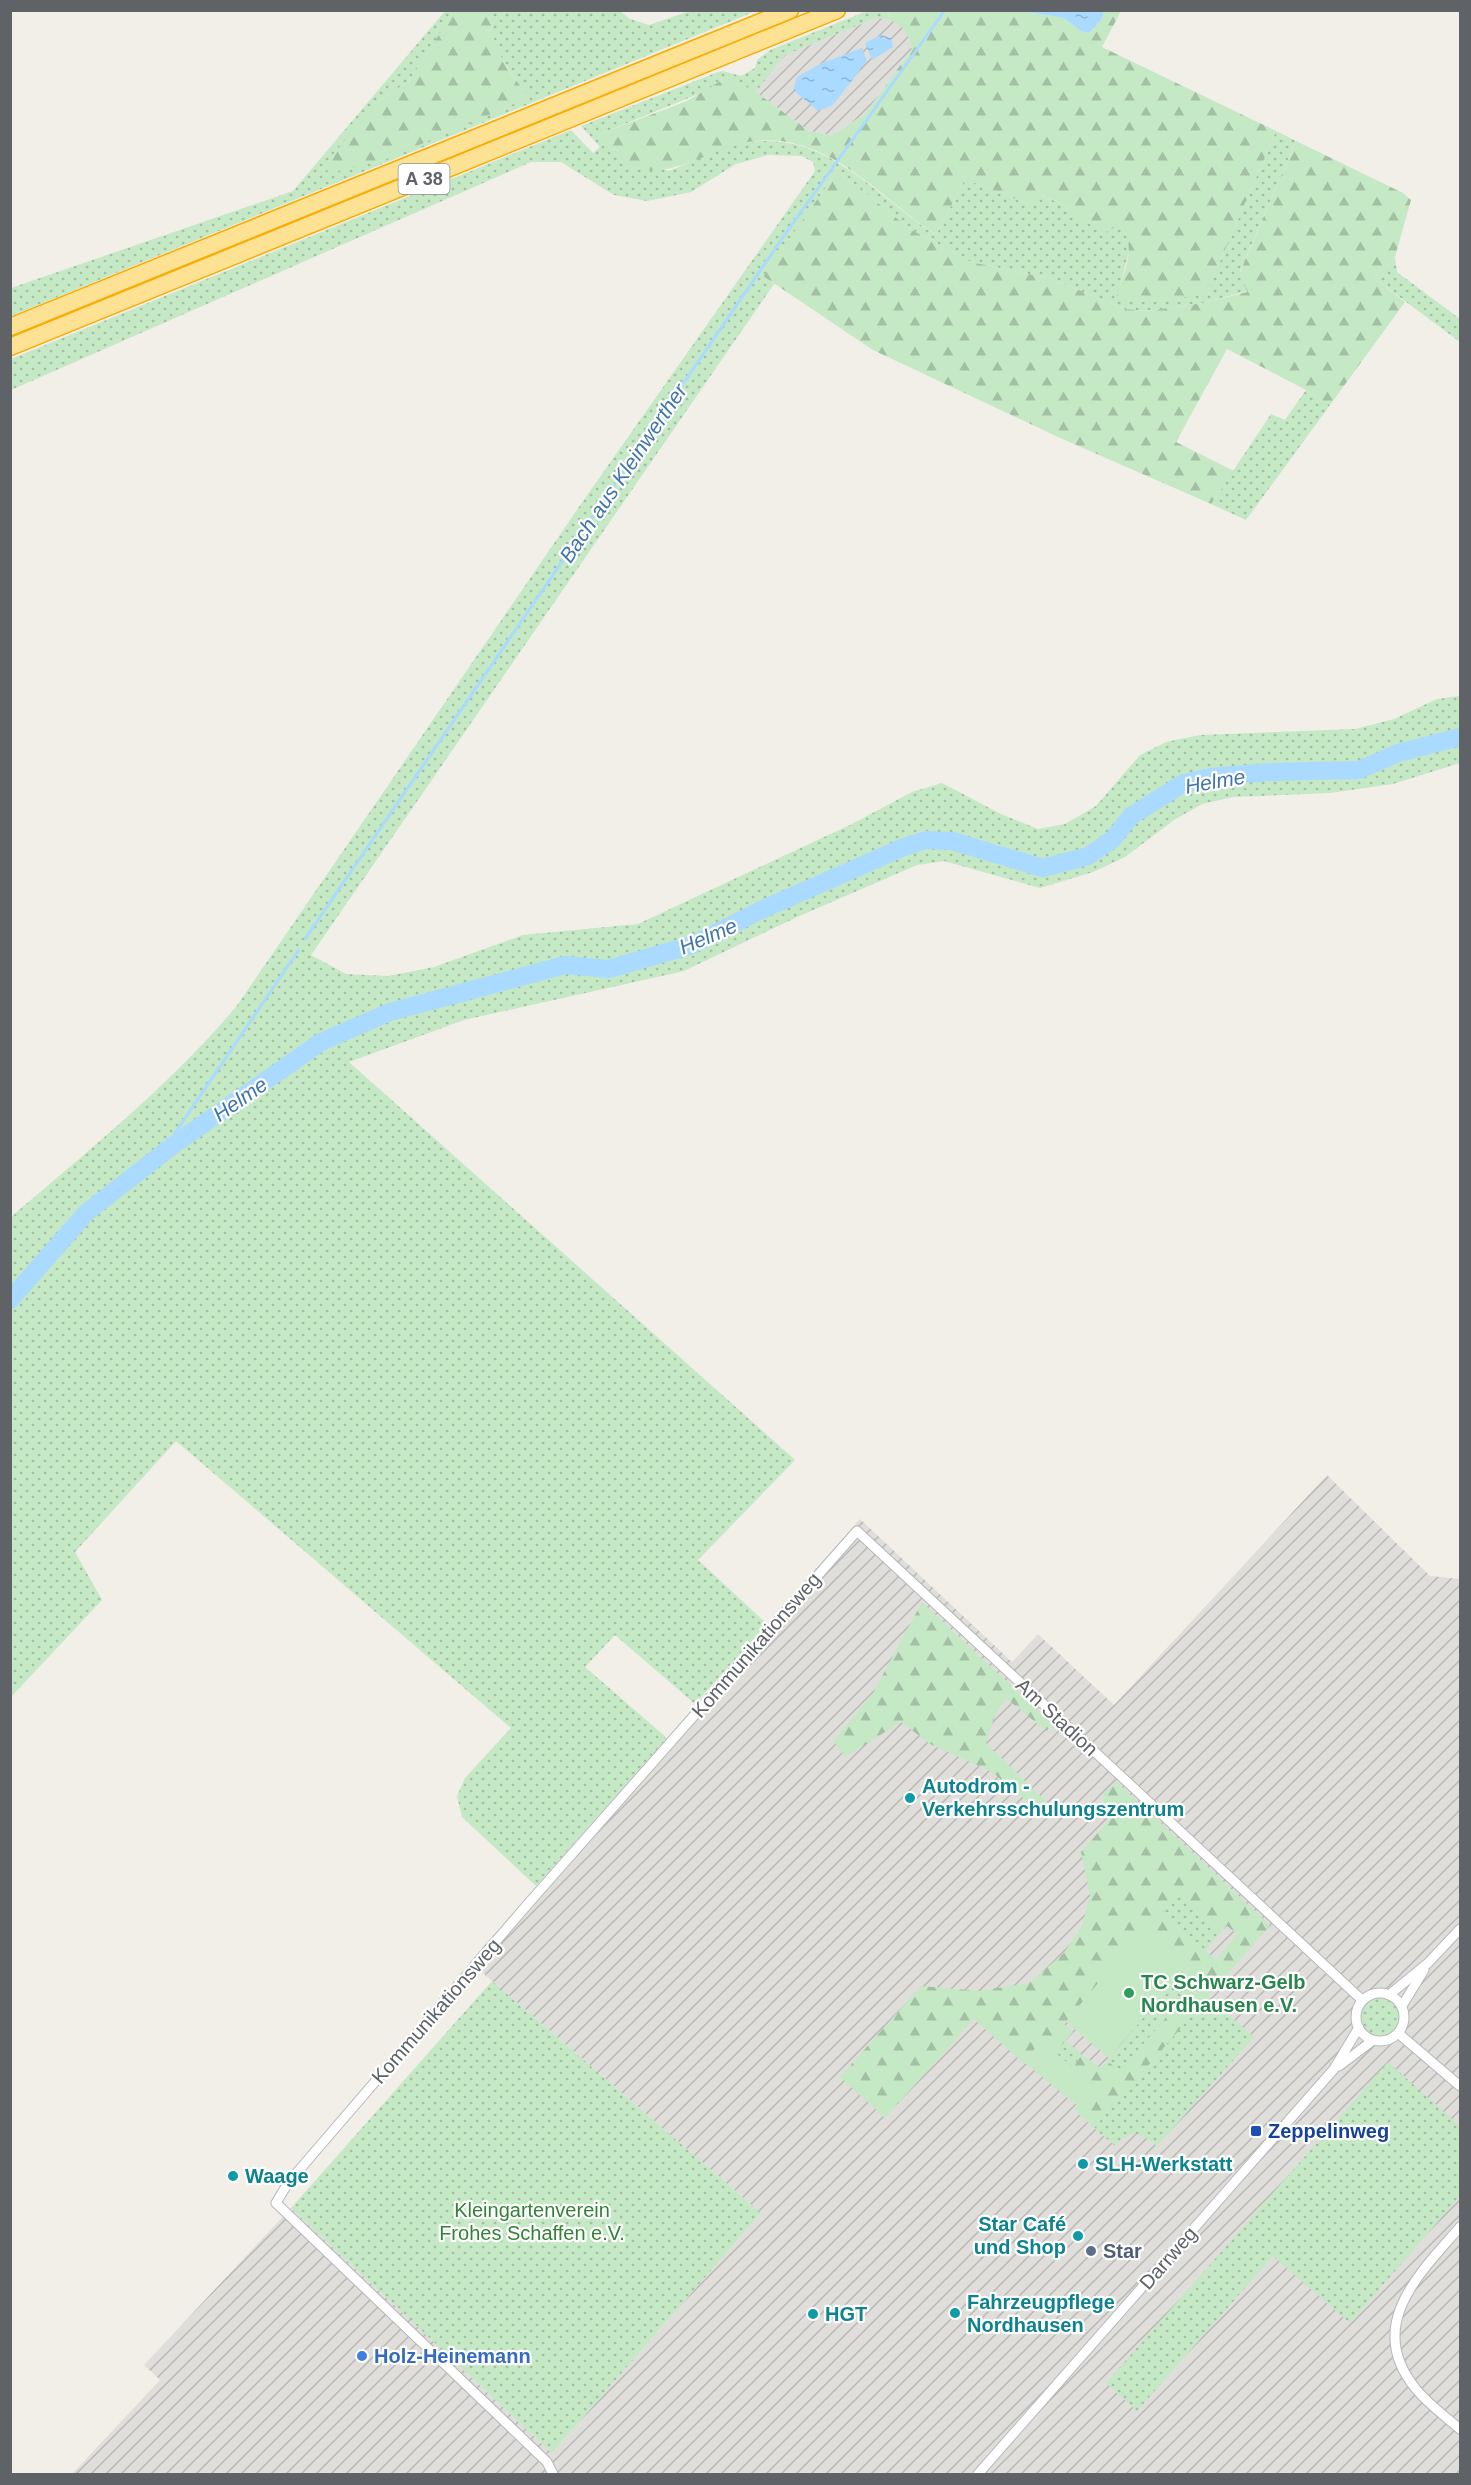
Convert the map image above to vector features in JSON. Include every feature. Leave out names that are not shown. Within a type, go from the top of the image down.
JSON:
[{"type":"highway","name":"A 38","points":[[10,327],[790,10]]},
{"type":"highway","name":"A 38","points":[[10,347],[837,10]]},
{"type":"street","name":"Am Stadion","points":[[857,1531],[1362,2000]]},
{"type":"street","name":"Kommunikationsweg","points":[[553,2475],[547,2463],[539,2455],[276,2203],[288,2183],[505,1930],[857,1531]]},
{"type":"street","points":[[1389,1995],[1428,1963],[1461,1929]]},
{"type":"street","points":[[1428,1963],[1402,2006],[1404,2019],[1398,2033],[1461,2086]]},
{"type":"street","points":[[1362,2000],[1375,1994],[1389,1995],[1402,2006]]},
{"type":"street","name":"Darrweg","points":[[978,2475],[1334,2069],[1358,2029],[1356,2014],[1362,2000]]},
{"type":"street","points":[[1358,2029],[1372,2041]]},
{"type":"street","name":"Darrweg","points":[[1334,2069],[1372,2041],[1386,2041],[1398,2033]]},
{"type":"street","points":[[1461,2227],[1412,2283],[1400,2305],[1395,2342],[1401,2367],[1416,2390],[1461,2430]]},
{"type":"shaded area","points":[[876,18],[888,19],[900,24],[908,34],[912,49],[865,114],[832,135],[809,131],[756,92],[785,55]]},
{"type":"shaded area","points":[[1327,1475],[1430,1576],[1460,1579],[1460,2474],[72,2474],[160,2380],[144,2365],[291,2208],[552,2453],[761,2213],[470,1962],[860,1519],[1012,1662],[1038,1634],[1114,1705]]},
{"type":"green space","points":[[455,10],[490,11],[493,36],[501,57],[514,78],[530,97],[382,161],[329,173],[327,170],[329,159],[381,100],[409,81]]},
{"type":"green space","points":[[889,10],[1021,11],[1064,18],[1089,33],[1102,19],[1104,11],[1121,11],[1102,47],[1276,131],[1206,294],[1150,302],[1128,300],[1117,296],[1129,250],[1120,224],[1107,232],[1077,218],[1073,209],[1042,195],[1028,204],[965,179],[936,235],[844,166],[824,154],[803,146],[781,141],[755,141],[731,147],[686,164],[664,169],[643,169],[621,160],[598,140],[600,134],[687,101],[724,79],[733,80],[756,92],[809,131],[832,135],[865,114],[912,49],[904,31],[898,24],[888,19]]},
{"type":"green space","points":[[445,11],[455,11],[409,81],[381,100],[517,102],[529,97],[507,67],[497,48],[493,37],[490,11],[620,11],[630,19],[649,25],[690,11],[756,11],[11,316],[11,288],[293,191]]},
{"type":"green space","points":[[867,11],[889,11],[888,19],[876,18],[785,55],[756,92],[737,84],[701,93],[600,134],[668,171],[727,147],[760,141],[789,143],[815,151],[840,164],[936,235],[965,179],[1028,204],[1041,195],[1073,209],[1120,223],[1129,235],[1131,245],[1117,296],[1206,294],[1276,131],[1296,141],[1240,271],[1247,291],[1203,303],[1147,311],[1125,309],[1052,279],[971,262],[910,229],[842,174],[836,173],[764,276],[774,284],[311,955],[346,974],[388,976],[434,967],[523,935],[638,924],[852,824],[912,792],[942,783],[1001,814],[1038,829],[1065,824],[1096,806],[1140,755],[1166,742],[1200,735],[1355,729],[1394,719],[1437,699],[1460,696],[1460,763],[1393,784],[1330,793],[1233,797],[1202,804],[1174,820],[1125,857],[1093,872],[1040,888],[944,861],[917,865],[797,917],[684,971],[464,1020],[349,1062],[795,1460],[698,1560],[767,1624],[695,1704],[615,1635],[585,1667],[667,1738],[536,1886],[462,1817],[457,1796],[465,1778],[511,1728],[176,1441],[75,1552],[102,1600],[11,1697],[11,1217],[99,1142],[184,1064],[236,1007],[581,504],[815,171],[813,162],[802,156],[768,155],[736,164],[691,192],[647,201],[614,195],[561,162],[531,162],[11,390],[11,359],[571,130],[593,153],[600,147],[581,126],[718,72],[723,71],[741,76],[755,68],[757,60],[770,50]]},
{"type":"green space","points":[[1296,141],[1403,193],[1411,200],[1395,257],[1374,278],[1405,302],[1330,405],[1227,349],[1176,442],[1234,471],[1211,504],[1058,437],[873,350],[763,276],[836,173],[842,174],[910,229],[971,262],[1052,279],[1125,309],[1148,311],[1203,303],[1247,292],[1240,272]]},
{"type":"green space","points":[[1395,257],[1397,272],[1460,319],[1460,342],[1374,278]]},
{"type":"green space","points":[[1306,390],[1330,405],[1246,520],[1211,504],[1271,414],[1285,420]]},
{"type":"green space","points":[[922,1602],[1053,1725],[1046,1731],[1006,1698],[995,1715],[986,1743],[1057,1812],[1050,1815],[1040,1812],[992,1772],[930,1744],[901,1722],[845,1757],[833,1741],[872,1695]]},
{"type":"green space","points":[[1117,1782],[1270,1925],[1094,2128],[1074,2110],[1078,2105],[1084,2110],[1100,2091],[1072,2067],[1082,2055],[1101,2068],[1107,2061],[1120,2071],[1193,1986],[1179,1975],[1190,1961],[1147,1925],[1064,2024],[1073,2032],[1052,2056],[1039,2044],[1023,2063],[974,2019],[885,2118],[840,2077],[921,1986],[980,1991],[1029,1983],[1063,1954],[1082,1926],[1090,1895],[1081,1852],[1110,1819],[1102,1795]],"holes":[[[1179,1893],[1221,1932],[1227,1926],[1237,1934],[1216,1960],[1163,1911]]]},
{"type":"green space","points":[[1179,1892],[1221,1932],[1205,1951],[1163,1910]]},
{"type":"green space","points":[[1147,1924],[1191,1961],[1109,2058],[1066,2022]]},
{"type":"green space","points":[[1179,1975],[1193,1986],[1120,2072],[1107,2061]]},
{"type":"green space","name":"Kleingartenverein Frohes Schaffen e.V.","points":[[492,1981],[761,2213],[552,2453],[291,2208]]},
{"type":"green space","points":[[1207,1996],[1254,2037],[1157,2146],[1140,2135],[1131,2134],[1115,2146],[1094,2128]]},
{"type":"green space","points":[[1379,1998],[1387,1999],[1393,2004],[1398,2010],[1398,2026],[1393,2032],[1387,2037],[1379,2038],[1371,2037],[1365,2032],[1360,2026],[1359,2018],[1360,2010],[1365,2004],[1371,1999]]},
{"type":"green space","points":[[1066,2041],[1082,2055],[1072,2067],[1058,2055],[1055,2058],[1052,2056]]},
{"type":"green space","points":[[1039,2044],[1054,2058],[1057,2054],[1101,2091],[1084,2111],[1024,2062]]},
{"type":"green space","points":[[1388,2062],[1460,2126],[1460,2196],[1350,2323],[1273,2256],[1137,2411],[1106,2383]]},
{"type":"water","points":[[1021,11],[1104,11],[1102,19],[1089,33],[1081,31],[1064,18]]},
{"type":"water","points":[[881,35],[891,38],[893,47],[872,60],[865,43]]},
{"type":"water","points":[[862,48],[867,61],[833,105],[818,111],[793,90],[797,77],[822,63]]},
{"type":"waterway","name":"Bach aus Kleinwerther","points":[[305,939],[781,240],[945,10]]},
{"type":"waterway","name":"Helme","points":[[10,1300],[86,1213],[176,1143],[321,1042],[390,1012],[565,965],[609,969],[692,945],[759,911],[904,847],[926,840],[952,841],[1043,868],[1088,856],[1113,839],[1131,816],[1184,783],[1210,777],[1269,772],[1359,770],[1398,753],[1460,737]]},
{"type":"waterway","name":"Bach aus Kleinwerther","points":[[176,1143],[175,1133],[298,951]]},
{"type":"place","name":"Autodrom - Verkehrsschulungszentrum","points":[[910,1798]]},
{"type":"place","name":"TC Schwarz-Gelb Nordhausen e.V.","points":[[1129,1993]]},
{"type":"place","name":"Zeppelinweg","points":[[1256,2131]]},
{"type":"place","name":"SLH-Werkstatt","points":[[1083,2164]]},
{"type":"place","name":"Waage","points":[[233,2176]]},
{"type":"place","name":"Star Café und Shop","points":[[1078,2236]]},
{"type":"place","name":"Star","points":[[1091,2251]]},
{"type":"place","name":"Fahrzeugpflege Nordhausen","points":[[955,2313]]},
{"type":"place","name":"HGT","points":[[813,2314]]},
{"type":"place","name":"Holz-Heinemann","points":[[362,2356]]}]
